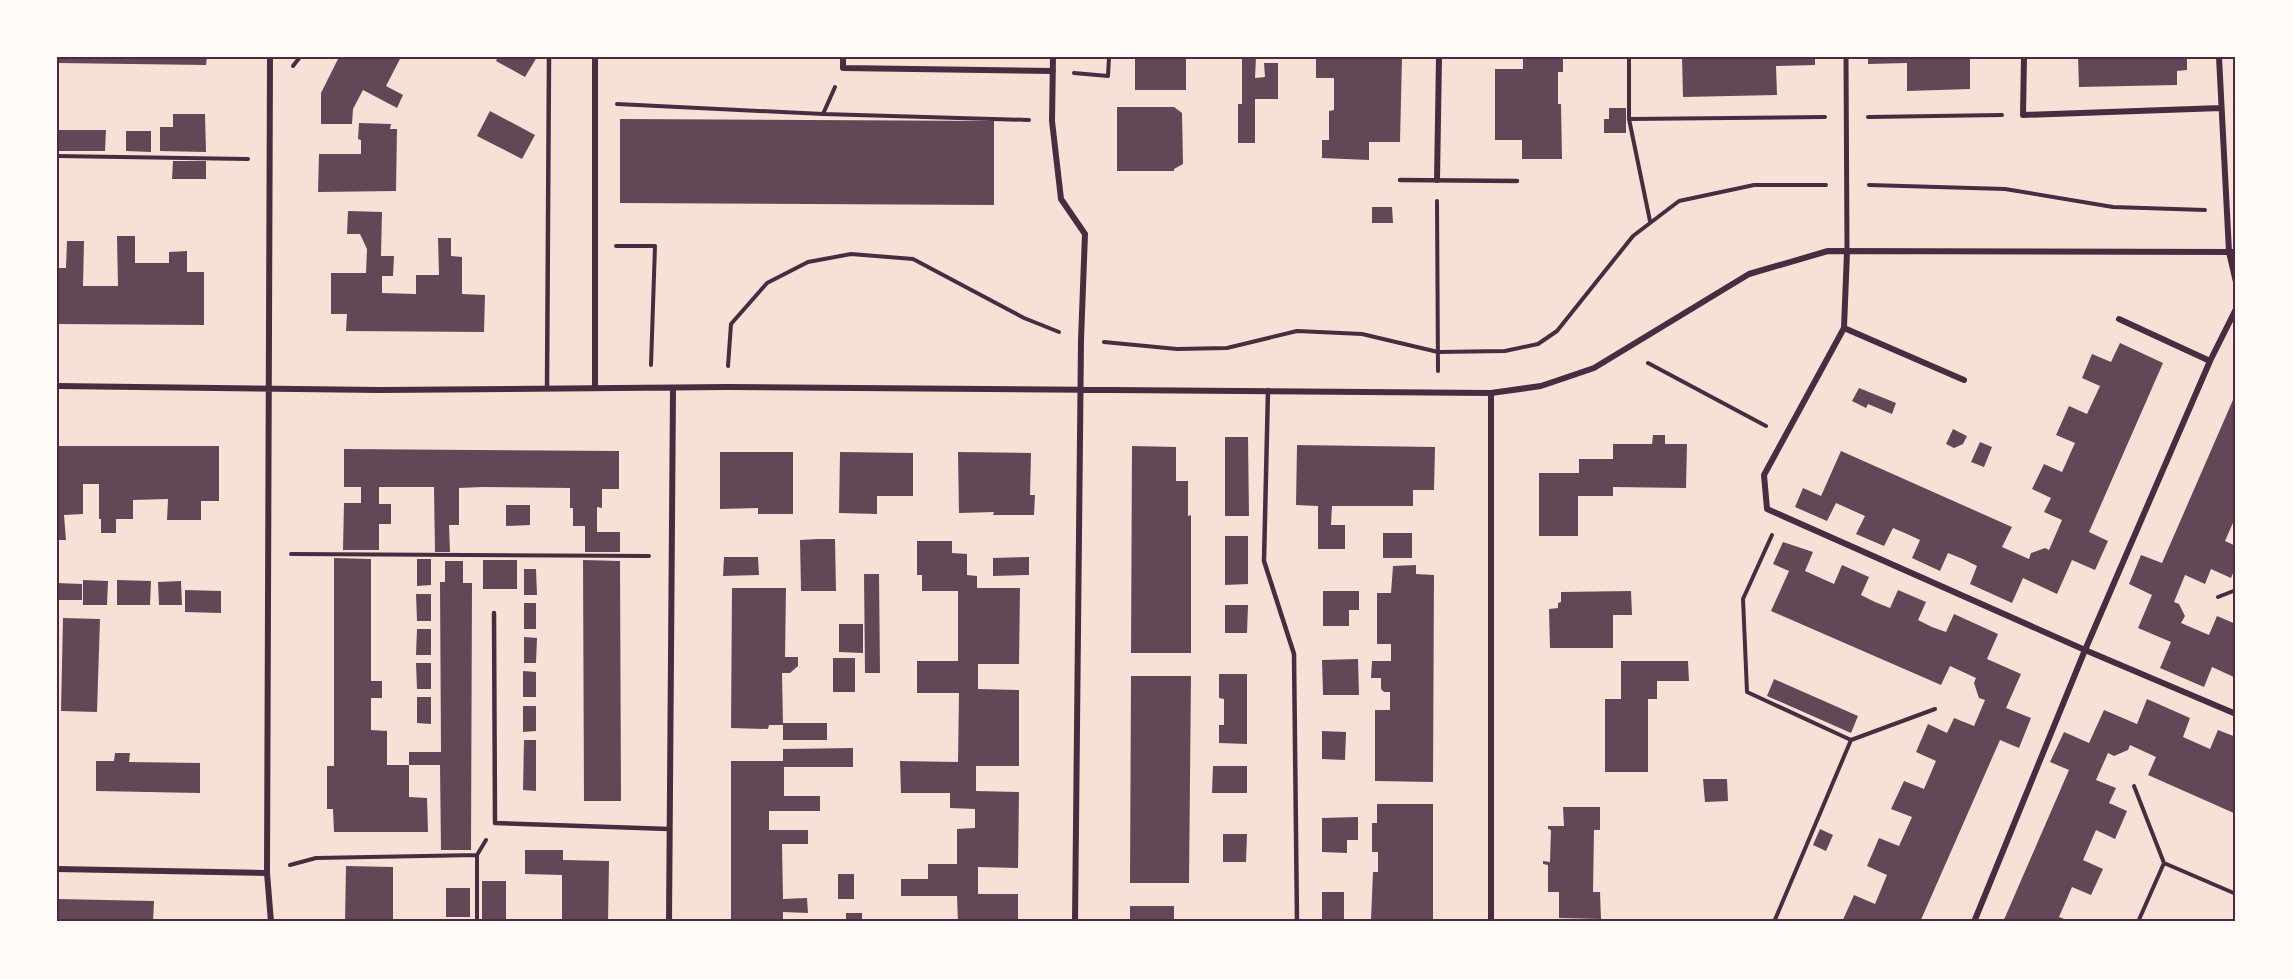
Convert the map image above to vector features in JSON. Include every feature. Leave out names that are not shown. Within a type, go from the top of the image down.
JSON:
[{"type":"street","points":[[270,57],[267,873],[271,922]]},
{"type":"street","points":[[595,57],[595,388]]},
{"type":"street","points":[[843,57],[843,68],[1053,71]]},
{"type":"street","points":[[1053,57],[1052,121],[1061,199],[1085,234],[1075,922]]},
{"type":"street","points":[[1437,180],[1439,57]]},
{"type":"street","points":[[1846,57],[1847,252],[1844,328],[1764,475],[1767,509],[2085,650],[2236,714]]},
{"type":"street","points":[[2024,57],[2024,115],[2221,108]]},
{"type":"street","points":[[2219,57],[2227,211],[2236,282]]},
{"type":"street","points":[[57,386],[380,390],[727,387],[1491,393],[1541,386],[1594,368],[1749,274],[1828,251],[2233,252]]},
{"type":"street","points":[[1974,922],[2085,650],[2210,361],[2236,309]]},
{"type":"street","points":[[2119,319],[2210,361]]},
{"type":"street","points":[[1844,328],[1964,380]]},
{"type":"street","points":[[669,922],[673,388]]},
{"type":"street","points":[[1491,393],[1491,922]]},
{"type":"street","points":[[57,869],[267,873]]},
{"type":"lane","points":[[547,388],[549,57]]},
{"type":"lane","points":[[1400,180],[1517,182]]},
{"type":"lane","points":[[1268,390],[1264,561],[1294,654],[1297,922]]},
{"type":"lane","points":[[494,613],[495,823],[669,829]]},
{"type":"path","points":[[1053,71],[1108,76],[1109,57]]},
{"type":"path","points":[[1629,57],[1629,119],[1650,221]]},
{"type":"path","points":[[595,103],[1052,121]]},
{"type":"path","points":[[1629,119],[2024,115]]},
{"type":"path","points":[[57,156],[270,159]]},
{"type":"path","points":[[1437,180],[1438,392]]},
{"type":"path","points":[[727,387],[731,324],[766,283],[808,262],[851,254],[913,259],[1024,318],[1082,340],[1177,349],[1227,348],[1297,331],[1362,334],[1438,352],[1505,351],[1538,344],[1557,331],[1633,236],[1679,201],[1754,185],[2005,189],[2113,207],[2227,211]]},
{"type":"path","points":[[595,245],[655,246],[650,388]]},
{"type":"path","points":[[1622,349],[1785,436]]},
{"type":"path","points":[[1780,515],[1743,599],[1747,692],[1851,740],[1935,709]]},
{"type":"path","points":[[268,554],[671,556]]},
{"type":"path","points":[[2218,597],[2236,590]]},
{"type":"path","points":[[1774,922],[1851,740]]},
{"type":"path","points":[[2134,786],[2164,863],[2138,922]]},
{"type":"path","points":[[477,922],[477,855],[495,823]]},
{"type":"path","points":[[267,873],[316,858],[477,855]]},
{"type":"path","points":[[2164,863],[2236,894]]},
{"type":"building","points":[[57,57],[207,57],[206,65],[57,63]]},
{"type":"building","points":[[339,57],[401,57],[386,86],[403,95],[397,108],[363,90],[353,109],[352,124],[321,124],[321,93]]},
{"type":"building","points":[[498,57],[537,57],[525,77],[496,61]]},
{"type":"building","points":[[1135,57],[1186,57],[1186,90],[1135,90]]},
{"type":"building","points":[[1242,57],[1256,57],[1255,78],[1265,77],[1264,63],[1278,63],[1278,99],[1255,99],[1255,143],[1238,143],[1238,104],[1242,104]]},
{"type":"building","points":[[1316,57],[1402,57],[1400,142],[1369,142],[1369,160],[1322,158],[1322,140],[1329,140],[1329,111],[1334,110],[1334,78],[1316,78]]},
{"type":"building","points":[[1523,57],[1563,57],[1563,72],[1558,72],[1562,159],[1522,159],[1522,140],[1495,140],[1495,69],[1523,69]]},
{"type":"building","points":[[1682,57],[1815,57],[1815,65],[1776,66],[1777,95],[1683,97]]},
{"type":"building","points":[[1868,57],[1970,57],[1970,89],[1907,91],[1907,63],[1868,64]]},
{"type":"building","points":[[2078,57],[2187,57],[2187,70],[2177,71],[2177,85],[2079,87]]},
{"type":"building","points":[[1117,107],[1174,107],[1182,113],[1183,164],[1174,171],[1117,171]]},
{"type":"building","points":[[1609,108],[1626,108],[1626,133],[1604,133],[1604,119],[1609,119]]},
{"type":"building","points":[[490,111],[535,135],[522,159],[477,136]]},
{"type":"building","points":[[173,114],[205,114],[206,152],[160,151],[160,127],[173,127]]},
{"type":"building","points":[[620,119],[994,121],[994,205],[620,203]]},
{"type":"building","points":[[359,123],[391,124],[390,129],[397,129],[396,191],[318,192],[319,154],[361,154],[361,140],[358,139]]},
{"type":"building","points":[[59,130],[106,130],[105,151],[59,151]]},
{"type":"building","points":[[126,131],[151,131],[151,152],[126,151]]},
{"type":"building","points":[[173,161],[206,161],[206,179],[172,179]]},
{"type":"building","points":[[1372,207],[1392,207],[1393,223],[1372,223]]},
{"type":"building","points":[[348,211],[382,212],[381,256],[394,256],[393,276],[382,276],[382,293],[416,294],[416,275],[439,275],[438,238],[451,238],[451,256],[462,257],[462,294],[485,295],[484,332],[346,331],[347,314],[331,314],[331,273],[366,273],[367,249],[360,234],[347,234]]},
{"type":"building","points":[[117,236],[135,236],[135,263],[169,263],[169,252],[187,251],[187,272],[204,272],[204,325],[57,324],[57,268],[66,268],[67,241],[84,241],[83,286],[118,286]]},
{"type":"building","points":[[2120,343],[2163,363],[2089,532],[2108,541],[2095,570],[2072,560],[2057,594],[2023,578],[2012,603],[1970,584],[1977,566],[1963,559],[1948,553],[1940,571],[1912,558],[1920,540],[1907,534],[1893,528],[1884,546],[1856,534],[1865,516],[1836,503],[1827,521],[1795,507],[1803,488],[1821,496],[1841,451],[2012,527],[2002,547],[2029,559],[2031,553],[2045,548],[2049,550],[2062,520],[2044,512],[2051,498],[2032,489],[2044,464],[2062,472],[2075,443],[2056,435],[2069,406],[2087,414],[2100,386],[2082,378],[2092,354],[2111,362]]},
{"type":"building","points":[[1859,388],[1896,403],[1892,414],[1868,404],[1866,408],[1852,401]]},
{"type":"building","points":[[2236,393],[2236,516],[2225,541],[2236,546],[2236,566],[2231,578],[2211,569],[2205,584],[2185,575],[2174,602],[2179,604],[2185,616],[2181,623],[2209,635],[2217,616],[2236,624],[2236,678],[2212,667],[2204,687],[2160,668],[2171,642],[2138,628],[2152,595],[2129,584],[2141,555],[2162,563]]},
{"type":"building","points":[[1953,429],[1967,436],[1963,444],[1954,448],[1946,444]]},
{"type":"building","points":[[1653,435],[1665,435],[1665,444],[1687,444],[1686,488],[1613,487],[1613,496],[1578,496],[1578,536],[1539,536],[1539,473],[1579,473],[1579,459],[1613,459],[1613,444],[1652,444]]},
{"type":"building","points":[[1225,437],[1248,437],[1249,516],[1225,516]]},
{"type":"building","points":[[1980,442],[1992,447],[1984,467],[1971,462]]},
{"type":"building","points":[[1297,445],[1435,447],[1434,490],[1413,490],[1413,506],[1332,506],[1331,525],[1345,525],[1345,549],[1318,549],[1318,506],[1296,505]]},
{"type":"building","points":[[57,446],[219,446],[219,501],[201,501],[201,520],[167,520],[168,499],[133,500],[133,519],[116,519],[116,533],[101,533],[99,484],[83,484],[83,514],[64,515],[66,540],[57,540]]},
{"type":"building","points":[[1132,446],[1176,447],[1176,481],[1188,481],[1188,516],[1191,515],[1191,653],[1131,653]]},
{"type":"building","points":[[344,449],[619,451],[619,489],[602,489],[602,508],[597,507],[597,532],[620,532],[620,552],[585,552],[585,526],[573,526],[570,488],[482,487],[459,488],[459,525],[449,525],[450,552],[435,552],[434,487],[379,487],[379,504],[391,504],[391,524],[379,524],[379,550],[343,550],[344,503],[361,503],[361,487],[344,487]]},
{"type":"building","points":[[720,452],[793,452],[793,514],[758,514],[758,508],[720,509]]},
{"type":"building","points":[[840,452],[913,453],[913,496],[877,496],[877,514],[839,513]]},
{"type":"building","points":[[958,452],[1031,453],[1030,495],[1035,495],[1034,515],[993,515],[994,512],[959,513]]},
{"type":"building","points":[[506,505],[530,505],[530,525],[506,526]]},
{"type":"building","points":[[1383,533],[1412,533],[1412,558],[1383,558]]},
{"type":"building","points":[[1225,536],[1248,536],[1248,584],[1225,585]]},
{"type":"building","points":[[835,539],[836,591],[801,591],[800,540]]},
{"type":"building","points":[[917,541],[952,541],[952,553],[967,554],[967,575],[977,576],[977,588],[1020,588],[1019,664],[978,664],[978,689],[1019,690],[1019,766],[976,766],[976,791],[1019,792],[1018,868],[978,867],[978,894],[1018,894],[1018,922],[958,922],[957,896],[901,896],[901,879],[928,879],[928,864],[957,864],[957,829],[975,828],[975,809],[950,808],[950,793],[901,793],[900,761],[958,762],[959,693],[917,693],[917,661],[958,661],[958,591],[922,591],[922,575],[917,575]]},
{"type":"building","points":[[1783,542],[1813,552],[1805,571],[1834,584],[1842,565],[1869,577],[1861,595],[1875,602],[1890,608],[1898,590],[1926,602],[1918,620],[1932,627],[1946,632],[1954,614],[1998,634],[1987,659],[2021,674],[2006,708],[2031,718],[2019,748],[2000,740],[1920,922],[1842,922],[1854,895],[1875,904],[1887,875],[1867,866],[1879,838],[1899,846],[1912,817],[1891,809],[1904,781],[1924,789],[1936,761],[1916,752],[1928,724],[1947,733],[1954,718],[1974,726],[1985,700],[1979,698],[1974,683],[1976,678],[1950,666],[1941,685],[1771,611],[1789,571],[1773,564]]},
{"type":"building","points":[[724,557],[758,557],[759,575],[723,576]]},
{"type":"building","points":[[1029,557],[1029,575],[993,576],[993,558]]},
{"type":"building","points":[[334,558],[371,559],[371,681],[382,681],[382,698],[371,698],[371,730],[387,731],[387,765],[409,765],[409,797],[427,798],[428,832],[334,832],[333,809],[327,809],[327,766],[334,766]]},
{"type":"building","points":[[417,559],[431,559],[431,585],[417,586]]},
{"type":"building","points":[[483,560],[517,560],[517,589],[483,589]]},
{"type":"building","points":[[583,560],[620,561],[621,801],[584,801]]},
{"type":"building","points":[[445,561],[463,561],[463,583],[472,583],[471,850],[441,850],[440,765],[409,765],[409,752],[441,752],[440,582],[445,582]]},
{"type":"building","points":[[1416,565],[1416,574],[1434,575],[1433,782],[1375,781],[1375,710],[1390,710],[1390,692],[1384,692],[1381,689],[1381,678],[1371,678],[1372,661],[1391,661],[1391,644],[1377,644],[1377,593],[1391,593],[1393,566]]},
{"type":"building","points":[[524,569],[536,569],[537,595],[524,595]]},
{"type":"building","points":[[864,574],[879,574],[880,673],[865,673]]},
{"type":"building","points":[[83,580],[108,581],[107,605],[83,605]]},
{"type":"building","points":[[117,580],[151,581],[150,605],[117,605]]},
{"type":"building","points":[[181,581],[182,605],[159,605],[158,582]]},
{"type":"building","points":[[57,583],[82,584],[82,600],[57,600]]},
{"type":"building","points":[[732,588],[786,588],[785,657],[798,657],[798,666],[790,673],[782,673],[783,725],[769,725],[768,729],[731,728]]},
{"type":"building","points":[[185,590],[221,591],[221,613],[185,612]]},
{"type":"building","points":[[1323,591],[1359,591],[1359,610],[1349,610],[1349,626],[1323,626]]},
{"type":"building","points":[[1631,591],[1632,615],[1613,615],[1613,648],[1550,648],[1549,609],[1558,608],[1558,603],[1561,602],[1561,592]]},
{"type":"building","points":[[416,594],[431,594],[431,621],[417,621]]},
{"type":"building","points":[[524,603],[536,603],[536,629],[524,629]]},
{"type":"building","points":[[1225,605],[1248,605],[1247,633],[1225,633]]},
{"type":"building","points":[[63,618],[100,619],[97,712],[61,711]]},
{"type":"building","points":[[839,624],[863,624],[863,653],[839,652]]},
{"type":"building","points":[[417,629],[431,629],[431,655],[416,655]]},
{"type":"building","points":[[524,637],[537,638],[536,663],[524,663]]},
{"type":"building","points":[[833,658],[855,658],[855,692],[833,692]]},
{"type":"building","points":[[1358,659],[1359,695],[1323,695],[1322,660]]},
{"type":"building","points":[[1621,661],[1688,661],[1689,681],[1657,681],[1657,699],[1648,699],[1648,772],[1605,772],[1605,699],[1621,699]]},
{"type":"building","points":[[416,663],[431,663],[431,689],[417,689]]},
{"type":"building","points":[[523,671],[536,672],[536,697],[523,697]]},
{"type":"building","points":[[1219,674],[1247,674],[1247,744],[1219,743],[1219,725],[1224,725],[1224,699],[1219,698]]},
{"type":"building","points":[[1131,676],[1191,676],[1189,883],[1130,883]]},
{"type":"building","points":[[1774,679],[1858,716],[1851,733],[1767,696]]},
{"type":"building","points":[[417,697],[431,697],[431,724],[417,723]]},
{"type":"building","points":[[2147,699],[2190,718],[2183,737],[2210,749],[2218,730],[2236,737],[2236,814],[2148,775],[2156,757],[2130,745],[2128,750],[2114,756],[2108,753],[2096,780],[2116,788],[2109,803],[2127,811],[2115,839],[2096,830],[2083,860],[2103,869],[2091,895],[2072,887],[2059,917],[2072,922],[2003,922],[2069,770],[2050,762],[2064,732],[2089,743],[2104,710],[2137,724]]},
{"type":"building","points":[[523,706],[536,706],[536,731],[523,732]]},
{"type":"building","points":[[783,723],[827,723],[827,740],[783,740]]},
{"type":"building","points":[[1322,731],[1346,732],[1345,760],[1322,759]]},
{"type":"building","points":[[524,740],[536,740],[536,791],[523,790]]},
{"type":"building","points":[[853,748],[853,767],[784,767],[784,796],[820,796],[820,811],[769,811],[769,830],[808,830],[808,844],[782,844],[783,899],[807,898],[808,913],[783,912],[783,922],[731,922],[731,761],[783,761],[783,749]]},
{"type":"building","points":[[115,753],[130,753],[129,762],[200,763],[200,793],[96,791],[96,761],[114,761]]},
{"type":"building","points":[[1213,766],[1247,766],[1247,793],[1212,793]]},
{"type":"building","points":[[1703,779],[1727,779],[1728,801],[1705,802]]},
{"type":"building","points":[[1377,804],[1433,804],[1433,922],[1375,922],[1371,919],[1373,872],[1378,872],[1378,852],[1372,852],[1372,823],[1377,823]]},
{"type":"building","points":[[1563,807],[1600,807],[1600,830],[1594,830],[1593,892],[1600,892],[1601,919],[1559,918],[1559,892],[1548,892],[1548,865],[1543,864],[1543,861],[1550,862],[1551,830],[1548,826],[1564,826]]},
{"type":"building","points":[[1358,817],[1358,840],[1347,840],[1347,853],[1322,852],[1322,818]]},
{"type":"building","points":[[1820,829],[1833,835],[1826,851],[1813,845]]},
{"type":"building","points":[[1223,834],[1247,834],[1246,862],[1223,862]]},
{"type":"building","points":[[525,850],[563,850],[563,860],[609,861],[608,922],[562,922],[562,875],[525,874]]},
{"type":"building","points":[[346,866],[393,867],[393,922],[345,922]]},
{"type":"building","points":[[838,874],[854,874],[854,899],[838,899]]},
{"type":"building","points":[[482,881],[506,881],[506,919],[482,919]]},
{"type":"building","points":[[446,888],[470,888],[470,917],[446,917]]},
{"type":"building","points":[[1322,892],[1344,892],[1344,920],[1322,921]]},
{"type":"building","points":[[57,899],[154,901],[153,922],[57,922]]},
{"type":"building","points":[[1130,906],[1174,906],[1174,922],[1130,922]]},
{"type":"building","points":[[846,913],[862,913],[862,922],[846,922]]}]
